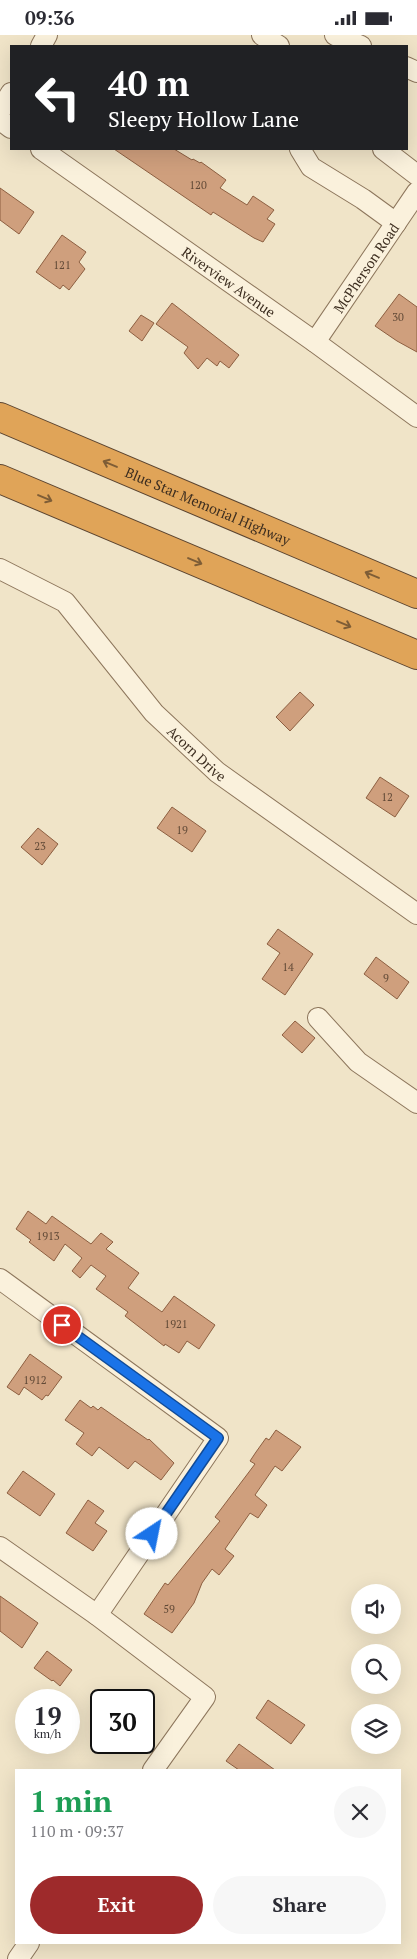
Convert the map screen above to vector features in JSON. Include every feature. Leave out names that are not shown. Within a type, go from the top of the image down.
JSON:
[{"type":"highway","name":"Blue Star Memorial Highway","points":[[0,417],[417,594]]},
{"type":"highway","points":[[0,479],[417,655]]},
{"type":"street","points":[[262,35],[277,45]]},
{"type":"street","points":[[335,35],[359,45]]},
{"type":"street","points":[[0,111],[10,95]]},
{"type":"street","name":"Riverview Avenue","points":[[42,150],[315,342],[417,417]]},
{"type":"street","points":[[301,150],[311,167],[363,199],[396,223]]},
{"type":"street","points":[[384,150],[417,175]]},
{"type":"street","name":"McPherson Road","points":[[315,342],[417,193]]},
{"type":"street","name":"Acorn Drive","points":[[0,569],[65,602],[154,713],[217,772],[417,914]]},
{"type":"street","points":[[318,1018],[358,1062],[417,1103]]},
{"type":"street","points":[[0,1279],[218,1438],[97,1615]]},
{"type":"street","points":[[0,1547],[97,1615],[205,1697],[154,1769]]},
{"type":"street","points":[[18,1959],[28,1944]]},
{"type":"building","points":[[115,150],[176,150],[192,160],[201,162],[226,180],[220,188],[247,205],[253,196],[274,210],[267,219],[275,224],[263,242],[213,212],[211,215]]},
{"type":"building","points":[[0,188],[34,212],[19,234],[0,220]]},
{"type":"building","points":[[62,235],[86,252],[79,262],[85,269],[69,290],[63,285],[60,289],[36,272]]},
{"type":"building","points":[[399,294],[417,307],[417,352],[375,326]]},
{"type":"building","points":[[172,303],[239,355],[229,368],[220,361],[217,366],[207,358],[198,369],[184,353],[188,347],[156,324]]},
{"type":"building","points":[[141,315],[154,323],[142,341],[129,331]]},
{"type":"building","points":[[300,692],[314,705],[290,731],[276,717]]},
{"type":"building","points":[[380,777],[409,796],[395,817],[366,798]]},
{"type":"building","points":[[172,807],[206,831],[192,852],[157,828]]},
{"type":"building","points":[[38,828],[58,844],[42,865],[21,847]]},
{"type":"building","points":[[278,929],[313,954],[285,995],[262,979],[280,953],[267,944]]},
{"type":"building","points":[[376,957],[409,982],[397,999],[364,974]]},
{"type":"building","points":[[295,1021],[315,1038],[302,1053],[282,1035]]},
{"type":"building","points":[[28,1211],[46,1224],[52,1216],[91,1244],[101,1233],[113,1242],[106,1249],[139,1273],[128,1288],[162,1312],[174,1296],[215,1325],[199,1349],[187,1341],[179,1353],[165,1344],[164,1346],[125,1316],[128,1312],[96,1289],[106,1276],[91,1265],[80,1278],[72,1271],[82,1258],[65,1244],[54,1261],[29,1242],[31,1240],[16,1229]]},
{"type":"building","points":[[30,1354],[62,1377],[48,1396],[46,1395],[42,1400],[24,1387],[19,1395],[7,1387]]},
{"type":"building","points":[[80,1400],[91,1408],[93,1406],[98,1410],[101,1407],[149,1439],[174,1463],[161,1480],[135,1461],[128,1469],[99,1447],[92,1456],[76,1444],[84,1433],[65,1420]]},
{"type":"building","points":[[276,1430],[301,1447],[282,1471],[275,1466],[255,1495],[267,1505],[258,1518],[250,1513],[225,1549],[234,1556],[219,1575],[212,1569],[202,1583],[194,1603],[172,1633],[144,1614],[165,1583],[168,1585],[220,1521],[215,1517],[255,1464],[250,1461],[256,1452],[266,1438],[269,1440]]},
{"type":"building","points":[[23,1471],[55,1494],[40,1516],[7,1493]]},
{"type":"building","points":[[88,1500],[104,1511],[95,1523],[107,1531],[93,1551],[66,1533]]},
{"type":"building","points":[[0,1596],[38,1623],[22,1648],[0,1631]]},
{"type":"building","points":[[47,1651],[72,1670],[60,1686],[34,1668]]},
{"type":"building","points":[[268,1700],[305,1725],[291,1744],[256,1718]]},
{"type":"building","points":[[239,1744],[274,1769],[238,1769],[226,1761]]},
{"type":"route","points":[[62,1325],[218,1438],[152,1534]]}]
